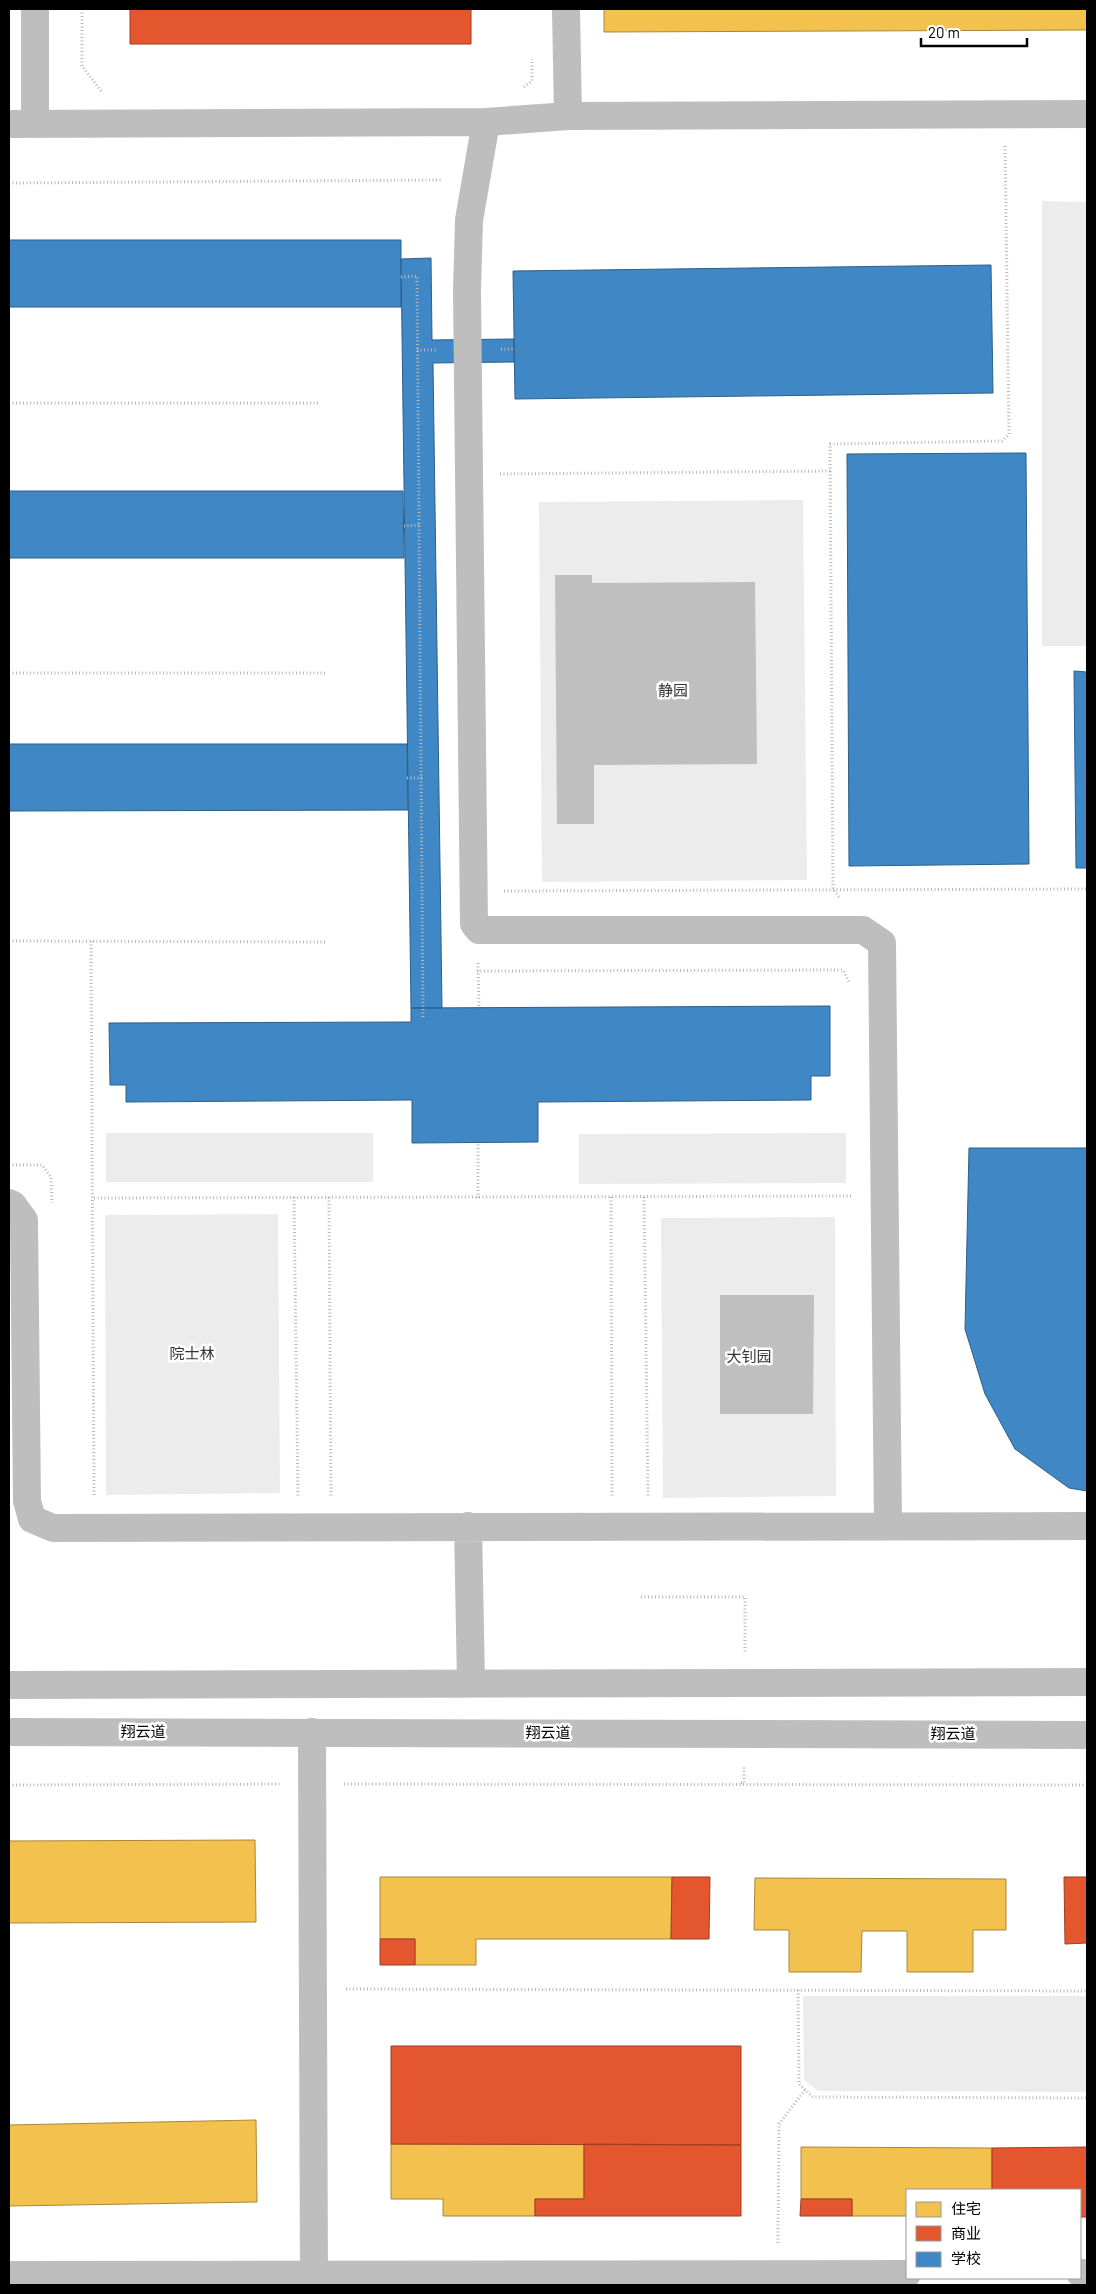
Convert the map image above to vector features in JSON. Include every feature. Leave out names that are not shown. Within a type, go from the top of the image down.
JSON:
[{"type":"main road","points":[[35,9],[36,123]]},
{"type":"main road","points":[[566,9],[568,116]]},
{"type":"main road","points":[[9,124],[486,122],[568,116],[1087,114]]},
{"type":"main road","points":[[486,122],[469,220],[468,282],[474,924],[479,930],[863,930],[882,943],[888,1526]]},
{"type":"main road","points":[[9,1203],[13,1205],[24,1220],[27,1500],[32,1519],[53,1528],[1087,1526]]},
{"type":"main road","points":[[468,1526],[470,1683]]},
{"type":"main road","points":[[9,1685],[1087,1682]]},
{"type":"main road","name":"翔云道","points":[[9,1732],[1087,1735]]},
{"type":"main road","points":[[312,1732],[314,2280]]},
{"type":"main road","points":[[9,2275],[314,2280],[906,2274]]},
{"type":"path","points":[[82,9],[82,66],[103,93]]},
{"type":"path","points":[[519,90],[532,80],[532,54]]},
{"type":"path","points":[[863,930],[833,888],[830,444],[1002,441],[1009,434],[1005,142],[1014,142]]},
{"type":"path","points":[[9,183],[475,180]]},
{"type":"path","points":[[401,276],[416,276],[423,1018]]},
{"type":"path","points":[[9,403],[319,403]]},
{"type":"path","points":[[469,475],[830,471]]},
{"type":"path","points":[[404,526],[419,525]]},
{"type":"path","points":[[9,673],[325,673]]},
{"type":"path","points":[[408,778],[422,778]]},
{"type":"path","points":[[496,892],[833,888],[1087,888]]},
{"type":"path","points":[[9,940],[327,942]]},
{"type":"path","points":[[91,941],[94,1198],[94,1497]]},
{"type":"path","points":[[477,971],[843,970],[850,984]]},
{"type":"path","points":[[478,1143],[478,1198]]},
{"type":"path","points":[[852,1186],[852,1206]]},
{"type":"path","points":[[94,1198],[852,1196]]},
{"type":"path","points":[[294,1197],[298,1498]]},
{"type":"path","points":[[329,1197],[331,1498]]},
{"type":"path","points":[[611,1197],[612,1506]]},
{"type":"path","points":[[644,1197],[648,1505]]},
{"type":"path","points":[[641,1597],[745,1597]]},
{"type":"path","points":[[642,1785],[744,1783]]},
{"type":"path","points":[[9,1784],[1087,1785]]},
{"type":"path","points":[[313,1989],[1087,1991]]},
{"type":"path","points":[[798,1990],[799,2084],[813,2097],[1087,2098]]},
{"type":"path","points":[[778,2274],[778,2124],[805,2090]]},
{"type":"green space","points":[[1042,201],[1087,202],[1087,646],[1042,646]]},
{"type":"green space","name":"静园","points":[[803,500],[807,880],[542,882],[539,502]]},
{"type":"green space","points":[[106,1133],[373,1133],[373,1182],[106,1182]]},
{"type":"green space","points":[[846,1133],[846,1183],[579,1184],[579,1134]]},
{"type":"green space","name":"院士林","points":[[278,1214],[280,1493],[106,1495],[105,1215]]},
{"type":"green space","name":"大钊园","points":[[835,1217],[836,1496],[663,1498],[661,1218]]},
{"type":"green space","points":[[803,1996],[1087,1996],[1087,2092],[818,2091],[804,2080]]},
{"type":"shaded area","points":[[555,575],[592,575],[592,583],[755,582],[757,764],[594,765],[594,824],[557,824]]},
{"type":"shaded area","points":[[720,1295],[814,1295],[813,1414],[720,1414]]},
{"type":"building: 住宅","points":[[604,9],[1087,9],[1087,30],[604,32]]},
{"type":"building: 住宅","points":[[255,1840],[256,1922],[9,1923],[9,1841]]},
{"type":"building: 住宅","points":[[380,1877],[672,1877],[671,1939],[476,1939],[476,1965],[415,1965],[415,1939],[380,1939]]},
{"type":"building: 住宅","points":[[755,1878],[1006,1879],[1006,1930],[973,1930],[973,1972],[907,1972],[907,1931],[862,1931],[861,1972],[789,1972],[789,1930],[754,1930]]},
{"type":"building: 住宅","points":[[256,2120],[257,2202],[9,2206],[9,2125]]},
{"type":"building: 住宅","points":[[391,2144],[584,2144],[584,2199],[535,2199],[535,2216],[443,2216],[443,2199],[391,2199]]},
{"type":"building: 住宅","points":[[801,2147],[992,2148],[992,2189],[906,2189],[906,2216],[852,2216],[852,2199],[801,2199]]},
{"type":"building: 商业","points":[[130,9],[471,9],[471,44],[130,44]]},
{"type":"building: 商业","points":[[672,1877],[710,1877],[709,1939],[671,1939]]},
{"type":"building: 商业","points":[[1064,1877],[1087,1877],[1087,1943],[1065,1944]]},
{"type":"building: 商业","points":[[380,1939],[415,1939],[415,1965],[380,1965]]},
{"type":"building: 商业","points":[[391,2046],[741,2046],[741,2145],[391,2144]]},
{"type":"building: 商业","points":[[584,2144],[741,2145],[741,2216],[535,2216],[535,2199],[584,2199]]},
{"type":"building: 商业","points":[[1087,2147],[1087,2217],[1081,2217],[1081,2189],[992,2189],[992,2148]]},
{"type":"building: 商业","points":[[801,2199],[852,2199],[852,2216],[800,2216]]},
{"type":"building: 学校","points":[[9,240],[401,240],[401,307],[9,307]]},
{"type":"building: 学校","points":[[431,258],[432,340],[514,339],[514,362],[433,363],[442,1008],[411,1008],[401,259]]},
{"type":"building: 学校","points":[[991,265],[993,393],[515,399],[513,271]]},
{"type":"building: 学校","points":[[1026,453],[1029,864],[849,866],[847,454]]},
{"type":"building: 学校","points":[[9,491],[403,491],[404,558],[9,558]]},
{"type":"building: 学校","points":[[1074,671],[1087,672],[1087,868],[1076,868]]},
{"type":"building: 学校","points":[[9,744],[407,744],[408,810],[9,811]]},
{"type":"building: 学校","points":[[830,1006],[830,1076],[811,1076],[811,1100],[538,1102],[538,1142],[412,1143],[412,1100],[126,1102],[126,1085],[110,1085],[109,1023],[411,1022],[411,1008]]},
{"type":"building: 学校","points":[[969,1148],[1087,1148],[1087,1491],[1069,1488],[1015,1449],[985,1394],[965,1329]]}]
